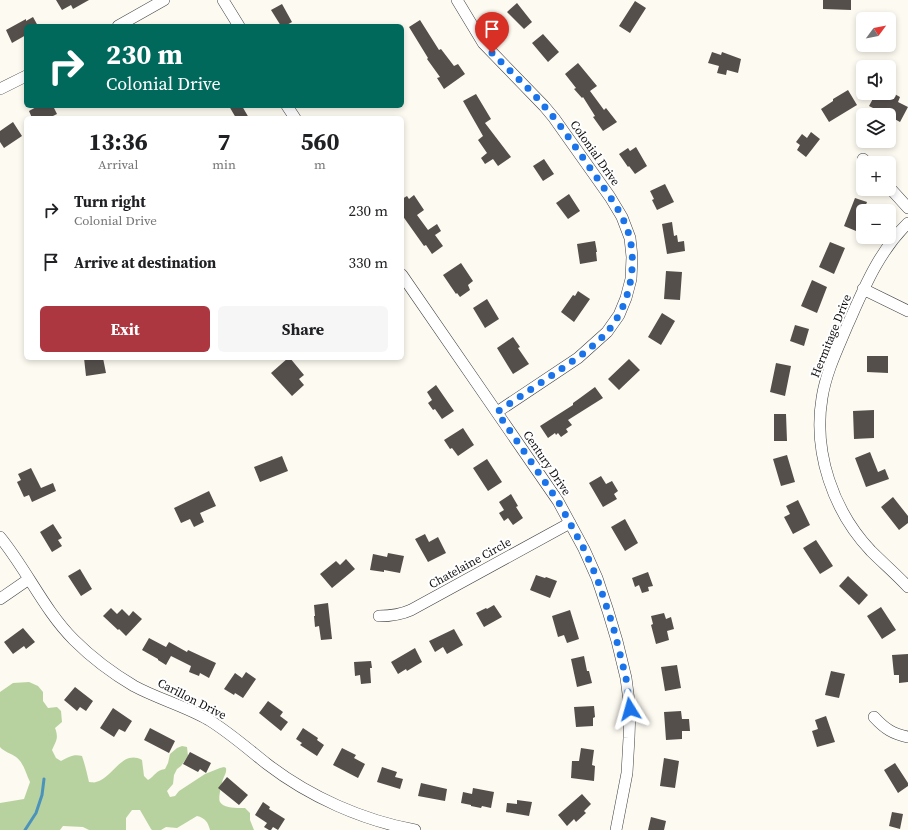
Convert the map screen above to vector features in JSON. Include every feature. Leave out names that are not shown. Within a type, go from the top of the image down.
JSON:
[{"type":"street","points":[[122,24],[164,0]]},
{"type":"street","points":[[223,0],[238,24]]},
{"type":"street","name":"Colonial Drive","points":[[457,0],[483,43],[554,118],[610,197],[622,216],[630,238],[632,257],[631,279],[626,298],[619,315],[607,332],[578,358],[497,412]]},
{"type":"street","points":[[0,89],[24,77]]},
{"type":"street","points":[[896,195],[908,208]]},
{"type":"street","name":"Hermitage Drive","points":[[908,223],[887,247],[863,289],[831,364],[822,398],[820,419],[820,444],[832,488],[844,515],[871,551],[908,587]]},
{"type":"street","name":"Century Drive","points":[[404,278],[558,501],[584,549],[597,578],[613,626],[626,678],[630,709],[627,773],[616,830]]},
{"type":"street","points":[[863,289],[908,311]]},
{"type":"street","name":"Chatelaine Circle","points":[[379,616],[402,614],[411,610],[570,523]]},
{"type":"street","name":"Carillon Drive","points":[[0,537],[18,560],[54,617],[74,639],[113,673],[135,686],[201,716],[222,728],[267,764],[312,793],[360,816],[415,830]]},
{"type":"street","points":[[0,599],[29,579]]},
{"type":"street","points":[[874,718],[889,731],[908,737]]},
{"type":"green space","points":[[29,682],[38,686],[43,692],[43,701],[48,708],[57,707],[61,711],[62,722],[55,728],[57,737],[52,750],[56,758],[61,761],[69,757],[79,755],[82,756],[89,782],[95,782],[102,779],[123,761],[129,758],[142,760],[144,776],[148,780],[157,772],[165,769],[170,754],[177,748],[182,746],[187,747],[188,756],[177,769],[174,775],[173,784],[167,791],[170,797],[175,796],[179,791],[205,774],[224,767],[226,770],[220,790],[220,802],[228,807],[245,808],[250,813],[250,820],[254,830],[210,830],[206,821],[197,816],[177,828],[166,827],[161,830],[152,830],[140,810],[132,810],[126,818],[126,830],[89,830],[83,827],[63,826],[60,830],[0,830],[0,803],[24,799],[30,782],[19,759],[0,747],[0,692],[13,683]]},
{"type":"building","points":[[56,0],[89,0],[73,9],[71,5],[62,10]]},
{"type":"building","points":[[823,0],[851,0],[851,10],[823,9]]},
{"type":"building","points":[[635,1],[646,8],[630,33],[619,26]]},
{"type":"building","points":[[517,3],[532,22],[524,29],[507,12]]},
{"type":"building","points":[[282,4],[292,22],[288,24],[280,24],[271,10]]},
{"type":"building","points":[[33,17],[37,24],[24,24],[24,36],[12,43],[6,30],[26,19],[26,21]]},
{"type":"building","points":[[420,20],[439,50],[441,49],[454,66],[458,64],[465,74],[444,89],[437,78],[440,77],[427,59],[428,58],[409,27]]},
{"type":"building","points":[[543,34],[559,52],[548,62],[532,43]]},
{"type":"building","points":[[712,52],[721,55],[722,52],[741,59],[738,73],[727,70],[726,75],[717,73],[719,66],[708,63]]},
{"type":"building","points":[[578,63],[597,86],[590,91],[604,110],[606,108],[617,122],[603,131],[593,117],[595,116],[583,97],[582,98],[574,89],[576,88],[565,74]]},
{"type":"building","points":[[848,90],[857,105],[829,122],[821,109],[833,101],[833,99]]},
{"type":"building","points":[[476,94],[491,119],[485,123],[511,157],[498,166],[493,159],[485,164],[481,158],[487,153],[478,140],[483,136],[463,101]]},
{"type":"building","points":[[896,95],[900,97],[898,102],[908,107],[900,122],[896,120],[896,108],[873,108],[869,106],[872,100],[896,100]]},
{"type":"building","points":[[34,108],[54,108],[57,114],[53,116],[31,116],[29,111]]},
{"type":"building","points":[[230,108],[243,108],[248,116],[235,116]]},
{"type":"building","points":[[13,122],[22,136],[4,148],[0,142],[0,131]]},
{"type":"building","points":[[811,132],[820,139],[806,157],[797,150],[800,145],[796,142],[802,134],[807,138]]},
{"type":"building","points":[[636,147],[647,166],[635,174],[619,154],[628,148],[630,151]]},
{"type":"building","points":[[544,159],[554,174],[543,181],[533,166]]},
{"type":"building","points":[[665,184],[674,202],[657,210],[652,200],[654,199],[650,191]]},
{"type":"building","points":[[569,194],[580,211],[568,219],[556,203]]},
{"type":"building","points":[[414,195],[424,210],[417,215],[428,230],[437,224],[441,231],[435,235],[443,246],[432,254],[426,245],[424,246],[404,218],[404,198],[407,196],[409,199]]},
{"type":"building","points":[[855,198],[867,202],[866,204],[856,204],[856,231],[844,226]]},
{"type":"building","points":[[672,222],[674,236],[677,235],[678,242],[684,241],[685,251],[667,254],[662,224]]},
{"type":"building","points":[[595,241],[597,261],[580,264],[577,244]]},
{"type":"building","points":[[830,242],[845,248],[834,274],[819,267]]},
{"type":"building","points":[[461,263],[473,281],[468,285],[470,290],[460,297],[457,293],[456,294],[443,275]]},
{"type":"building","points":[[666,271],[682,272],[680,300],[664,299]]},
{"type":"building","points":[[812,280],[827,287],[817,313],[801,306]]},
{"type":"building","points":[[578,291],[590,299],[574,322],[561,312],[573,295],[575,296]]},
{"type":"building","points":[[487,299],[499,319],[485,328],[473,308]]},
{"type":"building","points":[[662,313],[675,321],[661,345],[648,337]]},
{"type":"building","points":[[795,325],[809,329],[804,346],[790,341]]},
{"type":"building","points":[[513,337],[520,347],[518,348],[529,364],[513,374],[497,348]]},
{"type":"building","points":[[867,356],[888,356],[888,373],[867,372]]},
{"type":"building","points":[[629,359],[640,370],[619,390],[608,379]]},
{"type":"building","points":[[84,360],[103,360],[106,373],[86,376]]},
{"type":"building","points":[[286,360],[292,360],[304,375],[299,379],[304,385],[292,396],[271,373]]},
{"type":"building","points":[[776,363],[791,366],[785,396],[770,392]]},
{"type":"building","points":[[436,385],[454,411],[442,419],[435,409],[433,410],[428,403],[432,400],[427,392]]},
{"type":"building","points":[[595,387],[603,398],[568,420],[572,425],[566,429],[568,432],[561,437],[558,433],[556,435],[555,433],[548,438],[540,426],[573,405],[573,403]]},
{"type":"building","points":[[874,410],[874,438],[854,439],[853,411]]},
{"type":"building","points":[[774,414],[786,414],[787,441],[774,441]]},
{"type":"building","points":[[463,428],[474,445],[458,456],[452,448],[450,449],[444,440]]},
{"type":"building","points":[[870,452],[878,472],[885,469],[889,479],[866,487],[855,458]]},
{"type":"building","points":[[787,455],[795,482],[781,486],[773,459]]},
{"type":"building","points":[[282,456],[288,471],[260,482],[254,467]]},
{"type":"building","points":[[487,459],[502,482],[488,491],[473,468]]},
{"type":"building","points":[[31,468],[41,488],[53,483],[56,491],[32,502],[29,495],[24,497],[17,482],[21,480],[18,474]]},
{"type":"building","points":[[601,476],[606,484],[612,481],[618,491],[614,494],[617,499],[603,507],[589,483]]},
{"type":"building","points":[[209,491],[216,506],[200,513],[204,522],[194,527],[190,519],[181,523],[174,508]]},
{"type":"building","points":[[511,494],[518,506],[516,507],[523,518],[513,525],[508,518],[504,521],[499,513],[504,510],[499,502]]},
{"type":"building","points":[[893,497],[908,516],[908,523],[899,530],[881,507]]},
{"type":"building","points":[[798,500],[810,525],[793,534],[784,517],[790,514],[786,506]]},
{"type":"building","points":[[625,519],[638,543],[625,551],[611,527]]},
{"type":"building","points":[[53,524],[62,538],[58,540],[62,546],[52,552],[40,532]]},
{"type":"building","points":[[425,534],[429,542],[438,537],[446,553],[428,562],[415,539]]},
{"type":"building","points":[[816,540],[833,566],[820,574],[803,548]]},
{"type":"building","points":[[388,553],[404,556],[400,573],[384,570],[384,572],[370,570],[373,554],[387,557]]},
{"type":"building","points":[[346,559],[355,569],[332,588],[320,574],[336,561],[340,565]]},
{"type":"building","points":[[80,569],[92,589],[81,596],[68,576]]},
{"type":"building","points":[[648,572],[653,586],[648,587],[649,591],[642,593],[639,585],[635,587],[632,578]]},
{"type":"building","points":[[536,575],[557,581],[550,598],[530,590]]},
{"type":"building","points":[[848,576],[868,595],[859,605],[839,586]]},
{"type":"building","points":[[328,603],[332,639],[321,640],[319,626],[315,627],[314,605]]},
{"type":"building","points":[[494,605],[502,617],[484,627],[476,613]]},
{"type":"building","points":[[881,607],[896,630],[882,639],[867,616]]},
{"type":"building","points":[[111,608],[117,614],[122,609],[129,616],[133,611],[142,619],[126,636],[103,616]]},
{"type":"building","points":[[570,610],[579,639],[567,643],[564,635],[558,637],[552,616]]},
{"type":"building","points":[[664,613],[666,619],[671,617],[674,629],[667,631],[669,640],[656,644],[651,625],[653,624],[651,616]]},
{"type":"building","points":[[23,628],[35,642],[26,649],[24,646],[13,654],[4,642]]},
{"type":"building","points":[[454,629],[463,645],[447,654],[443,647],[435,652],[429,641]]},
{"type":"building","points":[[149,638],[166,647],[169,642],[187,652],[188,650],[216,663],[209,678],[200,673],[199,676],[189,672],[191,666],[171,656],[166,665],[142,650]]},
{"type":"building","points":[[415,648],[422,662],[407,671],[406,669],[398,674],[391,662]]},
{"type":"building","points":[[908,654],[908,682],[899,683],[899,675],[894,675],[892,655]]},
{"type":"building","points":[[584,656],[587,671],[589,671],[592,683],[577,687],[571,659]]},
{"type":"building","points":[[371,661],[371,683],[361,684],[360,675],[355,676],[354,662]]},
{"type":"building","points":[[677,665],[681,688],[665,691],[661,667]]},
{"type":"building","points":[[831,671],[845,674],[839,698],[825,695]]},
{"type":"building","points":[[246,672],[256,679],[243,698],[224,689],[235,673],[242,678]]},
{"type":"building","points":[[75,687],[93,701],[86,711],[80,707],[77,711],[64,700]]},
{"type":"building","points":[[268,701],[283,712],[280,716],[288,722],[281,731],[259,713]]},
{"type":"building","points":[[594,706],[595,717],[593,718],[593,726],[576,727],[574,707]]},
{"type":"building","points":[[113,708],[132,721],[125,732],[119,729],[114,737],[100,728]]},
{"type":"building","points":[[681,711],[682,719],[689,719],[690,731],[682,731],[682,739],[666,740],[664,712]]},
{"type":"building","points":[[826,716],[835,742],[817,747],[812,731],[818,729],[815,720]]},
{"type":"building","points":[[150,728],[175,741],[169,753],[144,740]]},
{"type":"building","points":[[303,728],[318,738],[317,740],[324,745],[317,756],[300,745],[302,743],[296,739]]},
{"type":"building","points":[[342,748],[356,755],[354,758],[365,764],[358,778],[333,765]]},
{"type":"building","points":[[581,748],[594,750],[592,765],[595,766],[594,781],[571,778],[572,761],[579,761]]},
{"type":"building","points":[[190,752],[211,763],[206,773],[200,769],[198,772],[183,764]]},
{"type":"building","points":[[664,758],[679,761],[675,788],[660,786]]},
{"type":"building","points":[[895,763],[908,783],[908,786],[898,793],[884,770]]},
{"type":"building","points":[[382,767],[397,772],[395,777],[403,779],[400,789],[377,782]]},
{"type":"building","points":[[227,777],[248,795],[239,805],[218,788]]},
{"type":"building","points":[[421,783],[447,789],[445,801],[418,796]]},
{"type":"building","points":[[473,788],[494,792],[491,808],[482,806],[481,808],[461,803],[463,792],[472,794]]},
{"type":"building","points":[[582,794],[591,804],[584,811],[586,813],[576,822],[574,819],[567,826],[558,815]]},
{"type":"building","points":[[517,800],[532,802],[529,816],[506,812],[507,803],[517,804]]},
{"type":"building","points":[[263,802],[270,807],[269,809],[285,819],[278,830],[273,827],[269,830],[264,827],[267,823],[255,815]]},
{"type":"building","points":[[892,812],[903,814],[900,829],[889,826]]},
{"type":"building","points":[[651,817],[666,821],[664,830],[648,830]]},
{"type":"waterway","points":[[25,830],[36,813],[42,795],[44,779]]},
{"type":"route","points":[[492,53],[554,118],[610,197],[622,216],[630,238],[632,257],[631,279],[626,298],[619,315],[607,332],[578,358],[497,412],[558,501],[584,549],[597,578],[617,641],[626,678],[630,709]]}]
